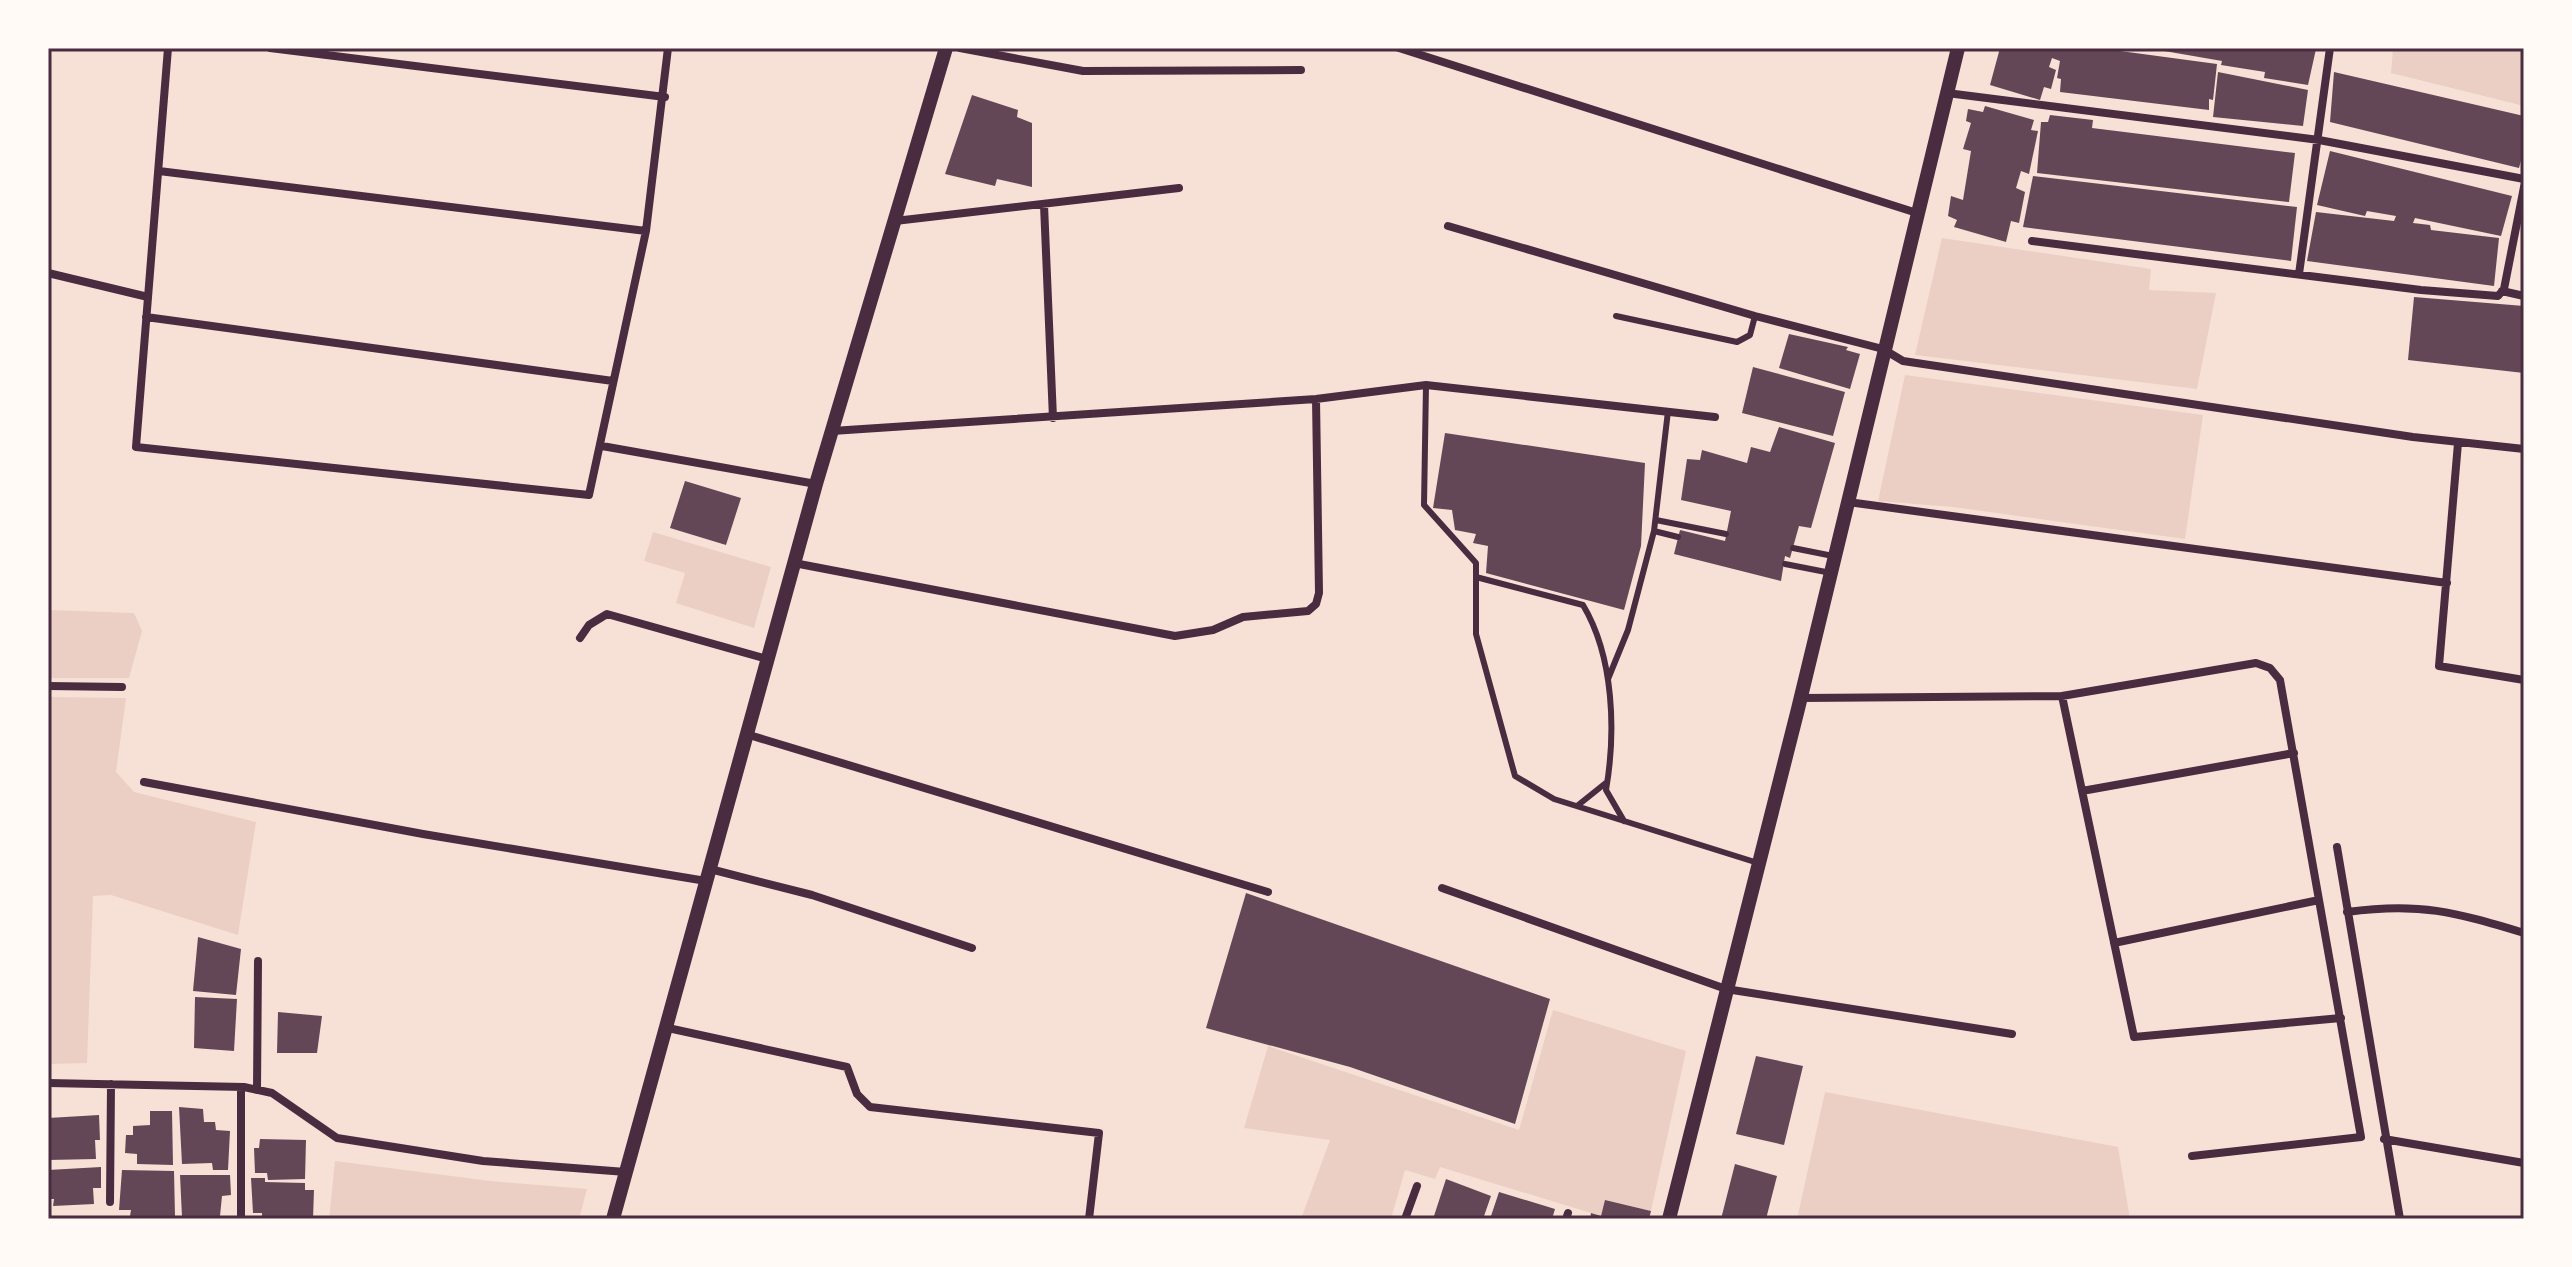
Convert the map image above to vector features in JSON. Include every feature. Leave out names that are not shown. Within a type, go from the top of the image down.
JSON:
[{"type":"street","points":[[168,48],[136,447],[589,495],[646,231],[665,97],[668,48]]},
{"type":"street","points":[[270,48],[665,97]]},
{"type":"street","points":[[613,1219],[831,431],[946,48]]},
{"type":"street","points":[[960,48],[1083,71],[1301,70]]},
{"type":"street","points":[[1399,48],[1917,213]]},
{"type":"street","points":[[1669,1219],[1801,698],[1958,48]]},
{"type":"street","points":[[2299,274],[2330,48]]},
{"type":"street","points":[[1947,93],[2319,140],[2524,179]]},
{"type":"street","points":[[159,171],[646,231]]},
{"type":"street","points":[[2032,241],[2421,290],[2498,296],[2502,291],[2524,187]]},
{"type":"street","points":[[895,221],[1179,188]]},
{"type":"street","points":[[1044,205],[1053,418]]},
{"type":"street","points":[[1448,226],[1755,316],[1883,349],[1903,361],[2458,443],[2524,449]]},
{"type":"street","points":[[48,273],[148,297]]},
{"type":"street","points":[[2502,291],[2524,296]]},
{"type":"street","points":[[146,317],[613,381]]},
{"type":"street","points":[[831,431],[1316,399],[1426,385],[1715,417]]},
{"type":"street","points":[[794,563],[1175,636],[1213,630],[1243,617],[1308,611],[1316,604],[1319,593],[1316,399]]},
{"type":"street","points":[[2458,443],[2439,666],[2524,680]]},
{"type":"street","points":[[602,446],[816,484]]},
{"type":"street","points":[[1848,502],[2447,583]]},
{"type":"street","points":[[580,638],[589,625],[607,614],[767,659]]},
{"type":"street","points":[[1801,698],[2062,696],[2256,663],[2270,668],[2280,680],[2361,1137],[2192,1156]]},
{"type":"street","points":[[48,686],[122,687]]},
{"type":"street","points":[[2062,696],[2134,1037],[2341,1018]]},
{"type":"street","points":[[746,734],[1268,892]]},
{"type":"street","points":[[2082,791],[2294,753]]},
{"type":"street","points":[[144,782],[423,834],[708,875],[812,895],[972,948]]},
{"type":"street","points":[[2337,847],[2384,1139],[2400,1219]]},
{"type":"street","points":[[1442,888],[1726,989],[2012,1034]]},
{"type":"street","points":[[2114,943],[2319,900]]},
{"type":"street","points":[[2347,912],[2398,905],[2424,907],[2524,933]]},
{"type":"street","points":[[257,1090],[258,961]]},
{"type":"street","points":[[668,1028],[847,1067],[857,1094],[870,1107],[1099,1133],[1089,1219]]},
{"type":"street","points":[[48,1083],[241,1087],[272,1093],[337,1138],[483,1161],[626,1172]]},
{"type":"street","points":[[110,1202],[111,1084]]},
{"type":"street","points":[[241,1087],[241,1216]]},
{"type":"street","points":[[2384,1139],[2524,1163]]},
{"type":"street","points":[[1405,1219],[1417,1186]]},
{"type":"lane","points":[[1616,316],[1737,342],[1750,335],[1755,316]]},
{"type":"lane","points":[[1426,385],[1424,505],[1476,563],[1476,634],[1515,776],[1554,799],[1758,863]]},
{"type":"lane","points":[[1607,681],[1628,630],[1654,531],[1668,411]]},
{"type":"lane","points":[[1656,520],[1726,534]]},
{"type":"lane","points":[[1654,531],[1678,537]]},
{"type":"lane","points":[[1793,548],[1835,556]]},
{"type":"lane","points":[[1785,564],[1831,573]]},
{"type":"lane","points":[[1476,577],[1583,605],[1598,629],[1607,681],[1612,755],[1606,790],[1624,821]]},
{"type":"lane","points":[[1577,806],[1607,782]]},
{"type":"shaded area","points":[[2393,48],[2524,48],[2524,106],[2391,73]]},
{"type":"shaded area","points":[[1942,238],[2151,269],[2149,290],[2216,293],[2197,389],[1915,355]]},
{"type":"shaded area","points":[[1905,375],[2203,415],[2185,539],[1953,507],[1878,501]]},
{"type":"shaded area","points":[[653,532],[771,567],[754,628],[676,603],[685,573],[644,561]]},
{"type":"shaded area","points":[[48,610],[134,613],[142,631],[129,678],[48,678]]},
{"type":"shaded area","points":[[48,697],[126,698],[116,772],[134,792],[256,822],[238,935],[111,895],[93,896],[87,1063],[48,1064]]},
{"type":"shaded area","points":[[1553,1010],[1686,1051],[1651,1211],[1606,1200],[1601,1216],[1440,1167],[1435,1179],[1405,1170],[1391,1219],[1301,1219],[1330,1140],[1244,1128],[1268,1046],[1519,1130]]},
{"type":"shaded area","points":[[1825,1092],[2118,1147],[2130,1219],[1797,1219]]},
{"type":"shaded area","points":[[335,1161],[490,1181],[587,1189],[579,1219],[329,1219]]},
{"type":"building","points":[[2000,48],[2098,48],[2217,64],[2213,100],[2209,99],[2209,110],[2060,92],[2061,79],[2057,78],[2060,61],[2052,58],[2049,67],[2056,70],[2051,89],[2044,87],[2040,100],[1990,85]]},
{"type":"building","points":[[2147,48],[2316,49],[2308,85],[2264,78],[2265,72],[2221,65],[2222,61]]},
{"type":"building","points":[[2218,72],[2308,90],[2303,126],[2213,117]]},
{"type":"building","points":[[2334,72],[2524,116],[2524,149],[2519,168],[2330,122]]},
{"type":"building","points":[[972,95],[1018,110],[1017,117],[1032,123],[1032,187],[997,179],[995,186],[945,174]]},
{"type":"building","points":[[1985,106],[2034,120],[2031,130],[2038,131],[2029,174],[2021,171],[2016,188],[2025,192],[2019,223],[2011,221],[2006,242],[1954,227],[1957,220],[1948,216],[1951,196],[1963,200],[1971,151],[1963,149],[1971,123],[1966,121],[1968,109],[1983,112]]},
{"type":"building","points":[[2050,115],[2093,120],[2092,128],[2295,153],[2289,202],[2037,173],[2041,122],[2048,122]]},
{"type":"building","points":[[2330,151],[2512,196],[2501,236],[2415,218],[2413,223],[2430,225],[2431,230],[2499,238],[2494,286],[2307,261],[2316,212],[2394,221],[2396,216],[2367,211],[2365,216],[2317,205]]},
{"type":"building","points":[[2033,176],[2297,207],[2291,261],[2023,227]]},
{"type":"building","points":[[2414,297],[2524,306],[2524,373],[2408,360]]},
{"type":"building","points":[[1789,334],[1848,347],[1846,350],[1860,354],[1850,389],[1779,368]]},
{"type":"building","points":[[1753,367],[1845,392],[1833,436],[1742,413]]},
{"type":"building","points":[[1779,427],[1835,443],[1811,528],[1799,526],[1790,558],[1785,556],[1781,581],[1674,554],[1680,530],[1725,541],[1731,511],[1681,500],[1687,459],[1700,460],[1702,450],[1747,463],[1751,447],[1770,452]]},
{"type":"building","points":[[1445,433],[1645,463],[1641,546],[1624,610],[1486,573],[1488,546],[1473,543],[1476,534],[1455,530],[1452,510],[1433,508]]},
{"type":"building","points":[[685,481],[741,498],[726,545],[670,528]]},
{"type":"building","points":[[1246,893],[1550,999],[1515,1124],[1350,1067],[1206,1028]]},
{"type":"building","points":[[198,937],[241,949],[236,995],[193,991]]},
{"type":"building","points":[[195,997],[237,999],[234,1051],[194,1048]]},
{"type":"building","points":[[278,1012],[322,1016],[317,1053],[277,1053]]},
{"type":"building","points":[[1756,1056],[1803,1066],[1784,1145],[1736,1134]]},
{"type":"building","points":[[179,1107],[203,1109],[204,1122],[215,1122],[216,1130],[230,1131],[228,1170],[213,1170],[212,1163],[182,1164]]},
{"type":"building","points":[[150,1111],[172,1111],[173,1165],[137,1164],[137,1154],[125,1153],[126,1135],[133,1135],[133,1126],[150,1125]]},
{"type":"building","points":[[99,1115],[100,1140],[95,1140],[96,1159],[48,1160],[48,1118]]},
{"type":"building","points":[[260,1139],[306,1140],[305,1179],[268,1180],[267,1173],[255,1173],[254,1148],[259,1148]]},
{"type":"building","points":[[1735,1164],[1777,1176],[1766,1219],[1721,1219]]},
{"type":"building","points":[[101,1167],[101,1188],[93,1188],[94,1204],[53,1206],[54,1199],[48,1199],[48,1170]]},
{"type":"building","points":[[122,1170],[174,1171],[175,1216],[130,1216],[131,1210],[119,1210]]},
{"type":"building","points":[[180,1175],[230,1175],[231,1195],[222,1196],[220,1216],[182,1217]]},
{"type":"building","points":[[251,1178],[265,1178],[265,1182],[305,1183],[305,1190],[314,1190],[313,1219],[262,1219],[262,1213],[253,1213]]},
{"type":"building","points":[[1446,1179],[1491,1196],[1483,1219],[1433,1219]]},
{"type":"building","points":[[1499,1192],[1555,1209],[1552,1219],[1490,1219]]},
{"type":"building","points":[[1605,1200],[1651,1211],[1649,1219],[1590,1219],[1591,1213],[1601,1216]]}]
